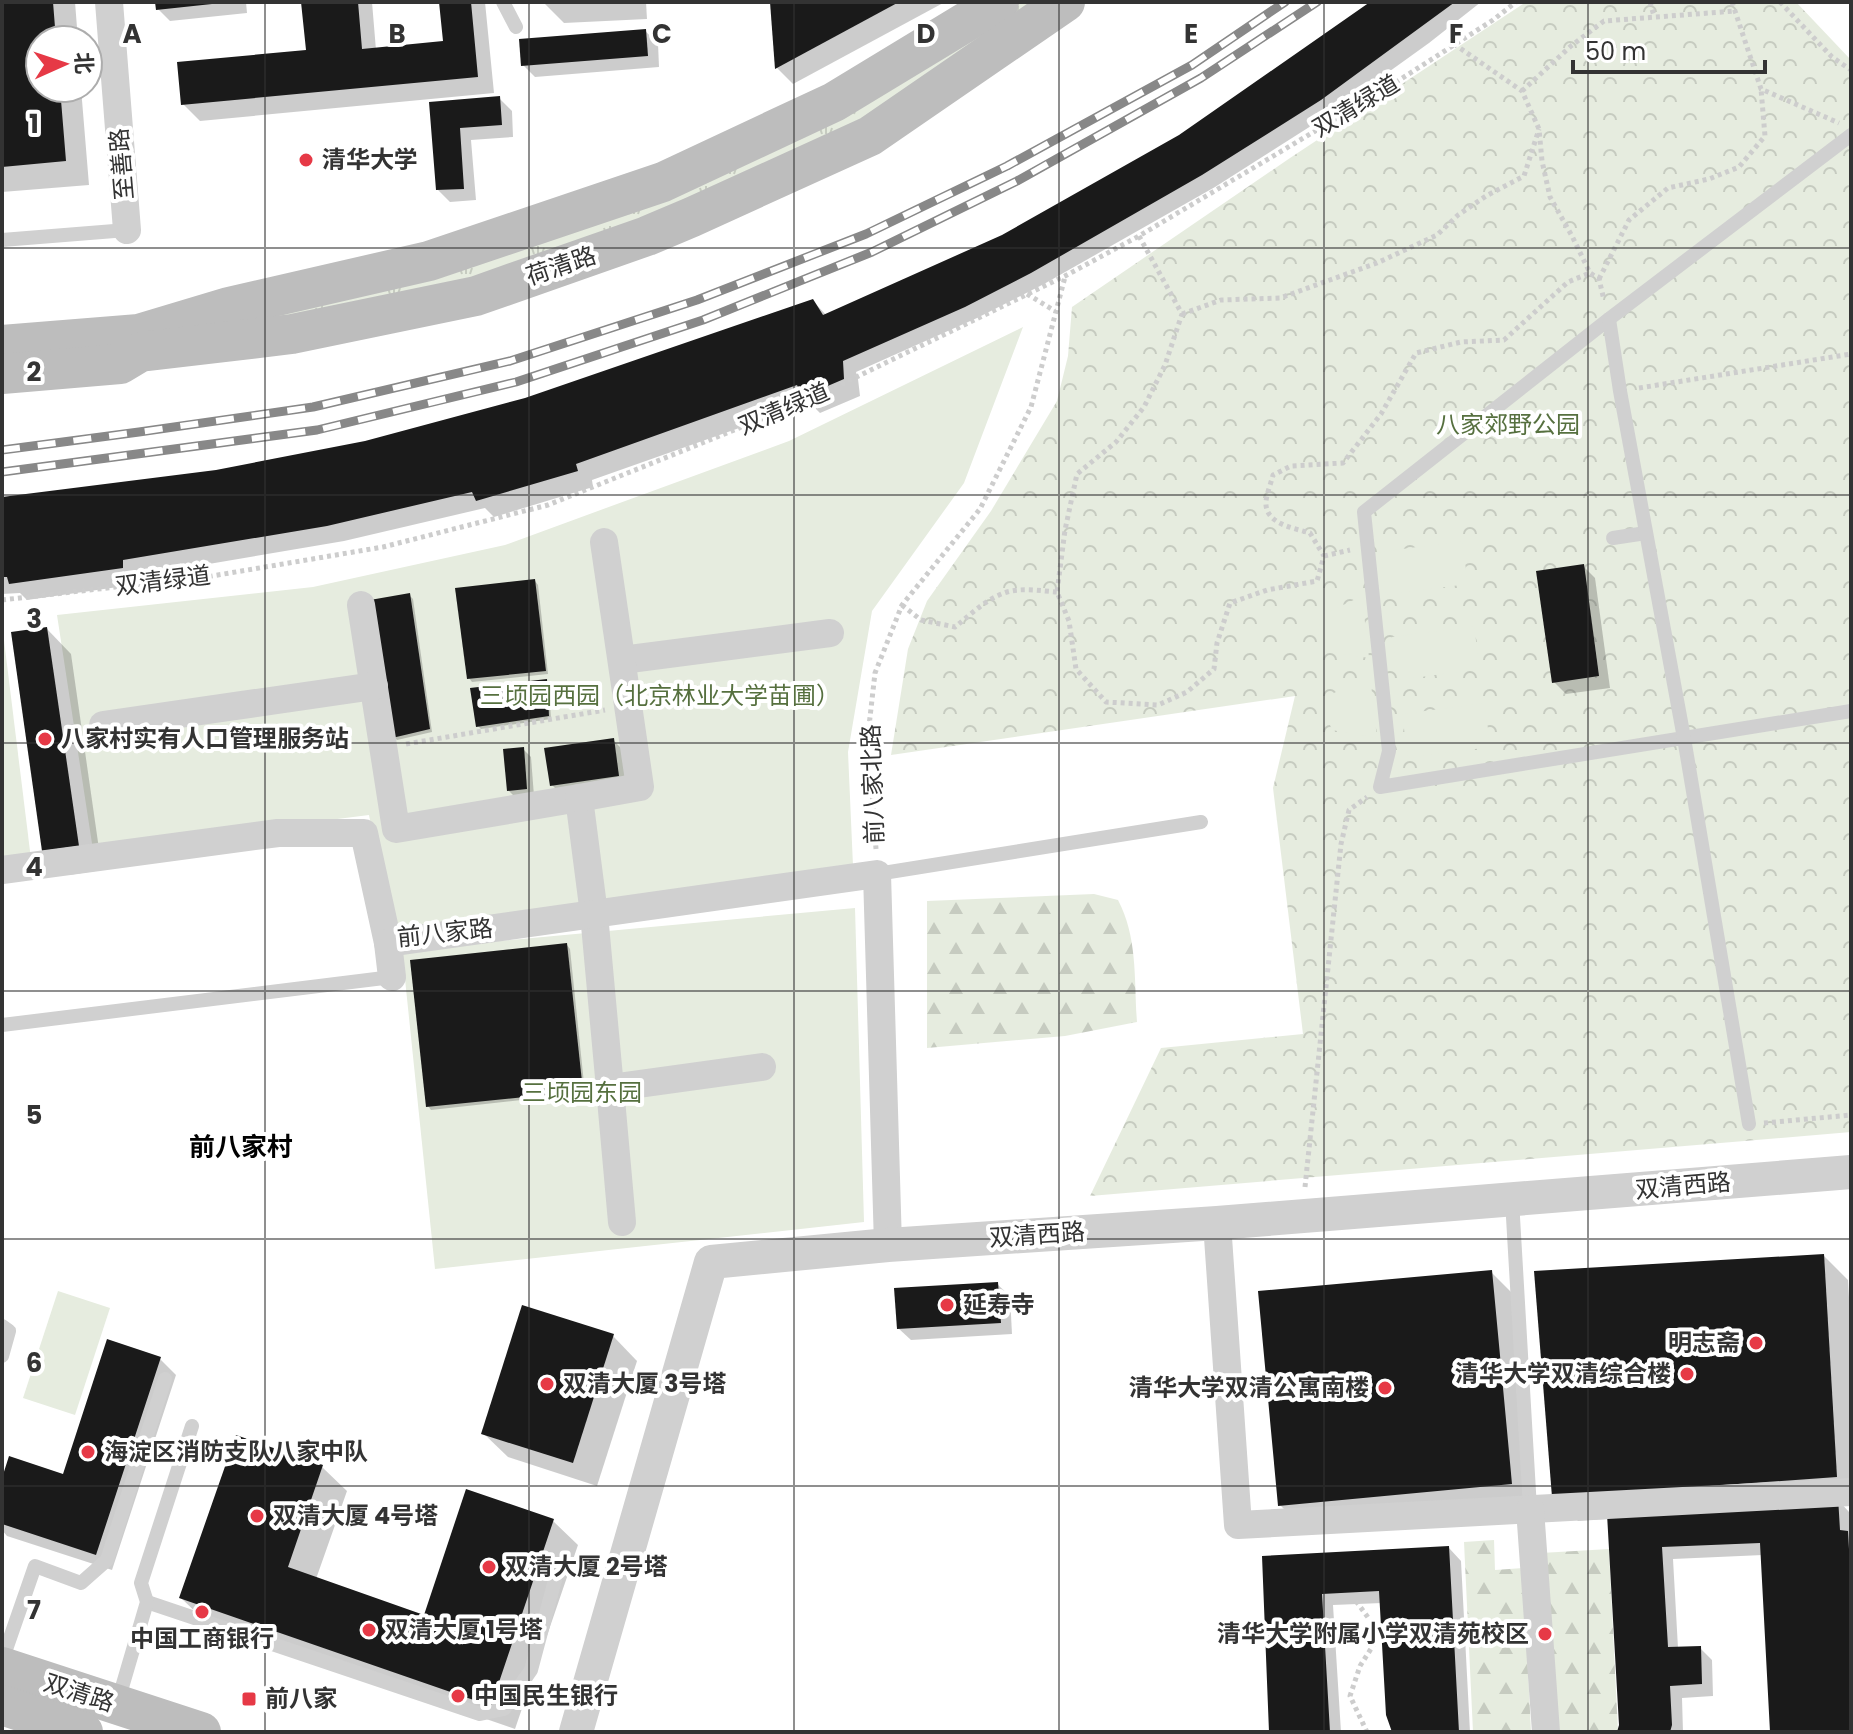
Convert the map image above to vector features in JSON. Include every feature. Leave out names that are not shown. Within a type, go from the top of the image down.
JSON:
[{"type":"main road","name":"荷清路","points":[[2,345],[139,334],[229,307],[429,261],[663,182],[834,102],[999,2]]},
{"type":"main road","name":"荷清路","points":[[2,374],[120,364],[140,352],[292,334],[476,296],[658,231],[870,136],[1065,2]]},
{"type":"main road","name":"双清路","points":[[2,1667],[201,1732]]},
{"type":"main road","name":"双清路","points":[[2,1705],[83,1732]]},
{"type":"street","name":"至善路","points":[[109,2],[127,230]]},
{"type":"street","points":[[361,605],[396,829],[640,787],[604,542]]},
{"type":"street","points":[[622,660],[830,633]]},
{"type":"street","points":[[103,725],[374,686]]},
{"type":"street","points":[[579,798],[594,914],[622,1222]]},
{"type":"street","name":"前八家路","points":[[2,870],[278,833],[364,833],[388,943],[877,874]]},
{"type":"street","name":"前八家北路","points":[[877,874],[888,1245]]},
{"type":"street","points":[[388,943],[392,977]]},
{"type":"street","points":[[610,1088],[762,1067]]},
{"type":"street","name":"双清西路","points":[[576,1732],[711,1262],[888,1245],[1217,1223],[1851,1172]]},
{"type":"street","points":[[1217,1223],[1238,1525],[1851,1492]]},
{"type":"street","points":[[1530,1509],[1546,1732]]},
{"type":"lane","points":[[503,2],[516,27]]},
{"type":"lane","points":[[1851,135],[1609,319],[1364,512],[1389,751],[1380,787],[1851,711]]},
{"type":"lane","points":[[2,240],[127,230]]},
{"type":"lane","points":[[1609,319],[1749,1124]]},
{"type":"lane","points":[[1613,538],[1646,533]]},
{"type":"lane","points":[[877,874],[1201,822]]},
{"type":"lane","points":[[2,1025],[392,977]]},
{"type":"lane","points":[[1512,1199],[1530,1509]]},
{"type":"lane","points":[[2,1326],[9,1331],[2,1356]]},
{"type":"lane","points":[[2,1661],[35,1566],[81,1583],[107,1560],[165,1379]]},
{"type":"lane","points":[[117,1705],[147,1602],[141,1583],[192,1426]]},
{"type":"lane","points":[[147,1602],[480,1714],[504,1709],[531,1670],[555,1580]]},
{"type":"path","points":[[1493,20],[1510,2]]},
{"type":"path","points":[[1493,20],[1516,2]]},
{"type":"path","points":[[1650,2],[1654,16]]},
{"type":"path","points":[[1609,319],[1599,279],[1629,220],[1668,188],[1709,179],[1739,167],[1765,136],[1761,89],[1732,2]]},
{"type":"path","points":[[1780,2],[1832,57],[1851,70]]},
{"type":"path","points":[[1522,91],[1571,46],[1604,21],[1735,11]]},
{"type":"path","name":"双清绿道","points":[[2,600],[212,576],[383,547],[548,505],[809,400],[1065,276],[1139,236],[1379,93],[1493,20]]},
{"type":"path","points":[[1454,44],[1522,91],[1539,129],[1550,197],[1590,273],[1599,279]]},
{"type":"path","points":[[1761,89],[1851,128]]},
{"type":"path","points":[[1182,314],[1221,300],[1280,298],[1377,263],[1437,235],[1458,215],[1486,196],[1524,176],[1539,129]]},
{"type":"path","points":[[1139,236],[1182,314],[1165,365],[1144,407],[1116,442],[1077,474],[1065,530],[1057,592],[1069,621],[1076,669],[1106,702],[1158,705],[1187,692],[1214,669],[1217,643],[1230,603],[1267,590],[1317,581],[1324,556],[1310,533],[1272,519],[1266,505],[1273,475],[1291,466],[1343,463],[1381,414],[1416,353],[1461,342],[1504,340],[1568,282],[1590,273]]},
{"type":"path","name":"前八家北路","points":[[877,874],[868,735],[875,673],[902,605],[980,509],[1031,407],[1065,276]]},
{"type":"path","points":[[1027,294],[1055,311]]},
{"type":"path","points":[[1620,391],[1851,354]]},
{"type":"path","points":[[902,605],[921,620],[955,627],[977,608],[1005,592],[1057,592]]},
{"type":"path","points":[[384,748],[630,706]]},
{"type":"path","points":[[1304,1189],[1341,844],[1349,810],[1380,787]]},
{"type":"path","points":[[1749,1124],[1851,1115]]},
{"type":"path","points":[[1356,1601],[1375,1627],[1376,1641],[1360,1666],[1350,1696],[1367,1732]]},
{"type":"green space","points":[[1004,2],[1037,2],[875,116],[769,170],[451,290],[257,321],[481,251]]},
{"type":"green space","name":"八家郊野公园","points":[[1526,2],[1796,2],[1851,60],[1851,1132],[1090,1196],[1161,1048],[1303,1034],[1273,788],[1295,696],[891,755],[908,649],[927,601],[991,511],[1057,401],[1068,356],[1072,307]]},
{"type":"green space","name":"三顷园西园（北京林业大学苗圃）","points":[[1023,327],[964,483],[872,611],[848,752],[853,866],[391,932],[369,815],[93,850],[57,615],[313,587],[505,545],[789,441]]},
{"type":"green space","points":[[1462,541],[1468,584],[1386,595],[1380,552]]},
{"type":"green space","points":[[1362,596],[1369,658],[1324,651],[1318,636],[1320,616]]},
{"type":"green space","points":[[2,624],[31,859],[2,863]]},
{"type":"green space","points":[[1474,626],[1480,669],[1398,680],[1392,637]]},
{"type":"green space","points":[[1370,675],[1377,738],[1332,730],[1326,715],[1328,696]]},
{"type":"green space","points":[[1485,703],[1490,747],[1408,758],[1402,714]]},
{"type":"green space","points":[[1094,894],[1118,900],[1124,914],[1134,960],[1137,1022],[1065,1036],[927,1048],[927,901]]},
{"type":"green space","name":"三顷园东园","points":[[855,908],[864,1222],[435,1269],[402,950]]},
{"type":"green space","points":[[58,1291],[110,1308],[75,1415],[23,1398]]},
{"type":"green space","points":[[1494,1540],[1495,1570],[1523,1568],[1531,1732],[1473,1732],[1464,1542]]},
{"type":"green space","points":[[1609,1549],[1618,1732],[1563,1732],[1559,1730],[1541,1553]]},
{"type":"building","points":[[2,2],[53,2],[55,24],[24,24],[24,104],[61,104],[66,161],[2,167]]},
{"type":"building","points":[[155,2],[212,2],[212,4],[156,10]]},
{"type":"building","points":[[301,2],[358,2],[362,49],[443,41],[439,2],[471,2],[478,77],[181,105],[177,62],[306,50]]},
{"type":"building","points":[[770,2],[899,2],[775,69]]},
{"type":"building","points":[[1370,2],[1455,2],[1321,100],[1202,175],[1031,273],[965,307],[843,361],[844,379],[802,397],[797,385],[576,464],[578,471],[476,501],[472,492],[327,526],[123,560],[123,568],[9,584],[7,577],[2,577],[2,497],[216,470],[365,441],[525,398],[813,299],[823,315],[1002,235],[1179,135]]},
{"type":"building","points":[[646,29],[648,56],[521,66],[519,39]]},
{"type":"building","points":[[500,96],[502,125],[460,128],[464,189],[436,190],[429,102]]},
{"type":"building","points":[[1584,564],[1599,676],[1552,683],[1536,571]]},
{"type":"building","points":[[535,579],[546,671],[467,679],[455,588]]},
{"type":"building","points":[[410,593],[430,729],[392,738],[370,600]]},
{"type":"building","name":"八家村实有人口管理服务站","points":[[47,627],[79,846],[42,851],[11,632]]},
{"type":"building","points":[[547,679],[549,716],[476,727],[470,688]]},
{"type":"building","points":[[614,738],[619,776],[550,786],[544,748]]},
{"type":"building","points":[[524,747],[527,789],[507,791],[503,749]]},
{"type":"building","points":[[567,943],[583,1091],[426,1107],[410,960]]},
{"type":"building","name":"清华大学双清综合楼","points":[[1824,1254],[1837,1477],[1552,1497],[1534,1271]]},
{"type":"building","name":"清华大学双清公寓南楼","points":[[1492,1270],[1512,1484],[1278,1506],[1258,1291]]},
{"type":"building","name":"延寿寺","points":[[998,1282],[1001,1323],[897,1329],[894,1288]]},
{"type":"building","name":"双清大厦 3号塔","points":[[522,1305],[614,1334],[573,1463],[481,1434]]},
{"type":"building","points":[[107,1339],[161,1357],[96,1555],[2,1524],[2,1478],[9,1456],[63,1474]]},
{"type":"building","points":[[236,1435],[323,1465],[288,1567],[424,1615],[466,1489],[554,1519],[491,1706],[179,1598]]},
{"type":"building","points":[[1838,1497],[1840,1530],[1848,1531],[1851,1585],[1851,1732],[1770,1732],[1760,1543],[1662,1547],[1668,1647],[1701,1646],[1702,1684],[1670,1686],[1670,1732],[1617,1732],[1607,1514]]},
{"type":"building","points":[[1449,1546],[1459,1732],[1392,1732],[1386,1715],[1379,1591],[1322,1594],[1330,1732],[1269,1732],[1262,1556]]},
{"type":"railway","points":[[2,450],[313,407],[510,361],[697,300],[866,234],[1007,166],[1192,65],[1285,2]]},
{"type":"railway","points":[[2,472],[317,430],[516,382],[703,320],[872,252],[1017,181],[1201,78],[1317,2]]},
{"type":"place","name":"清华大学","points":[[306,160]]},
{"type":"place","name":"八家村实有人口管理服务站","points":[[45,739]]},
{"type":"place","name":"延寿寺","points":[[947,1305]]},
{"type":"place","name":"明志斋","points":[[1756,1343]]},
{"type":"place","name":"清华大学双清综合楼","points":[[1687,1374]]},
{"type":"place","name":"双清大厦 3号塔","points":[[547,1384]]},
{"type":"place","name":"清华大学双清公寓南楼","points":[[1385,1388]]},
{"type":"place","name":"海淀区消防支队八家中队","points":[[88,1452]]},
{"type":"place","name":"双清大厦 4号塔","points":[[257,1516]]},
{"type":"place","name":"双清大厦 2号塔","points":[[489,1567]]},
{"type":"place","name":"中国工商银行","points":[[202,1612]]},
{"type":"place","name":"双清大厦 1号塔","points":[[369,1630]]},
{"type":"place","name":"清华大学附属小学双清苑校区","points":[[1545,1634]]},
{"type":"place","name":"中国民生银行","points":[[458,1696]]},
{"type":"place","name":"前八家","points":[[249,1699]]},
{"type":"district","name":"前八家村","points":[[241,1147]]}]
